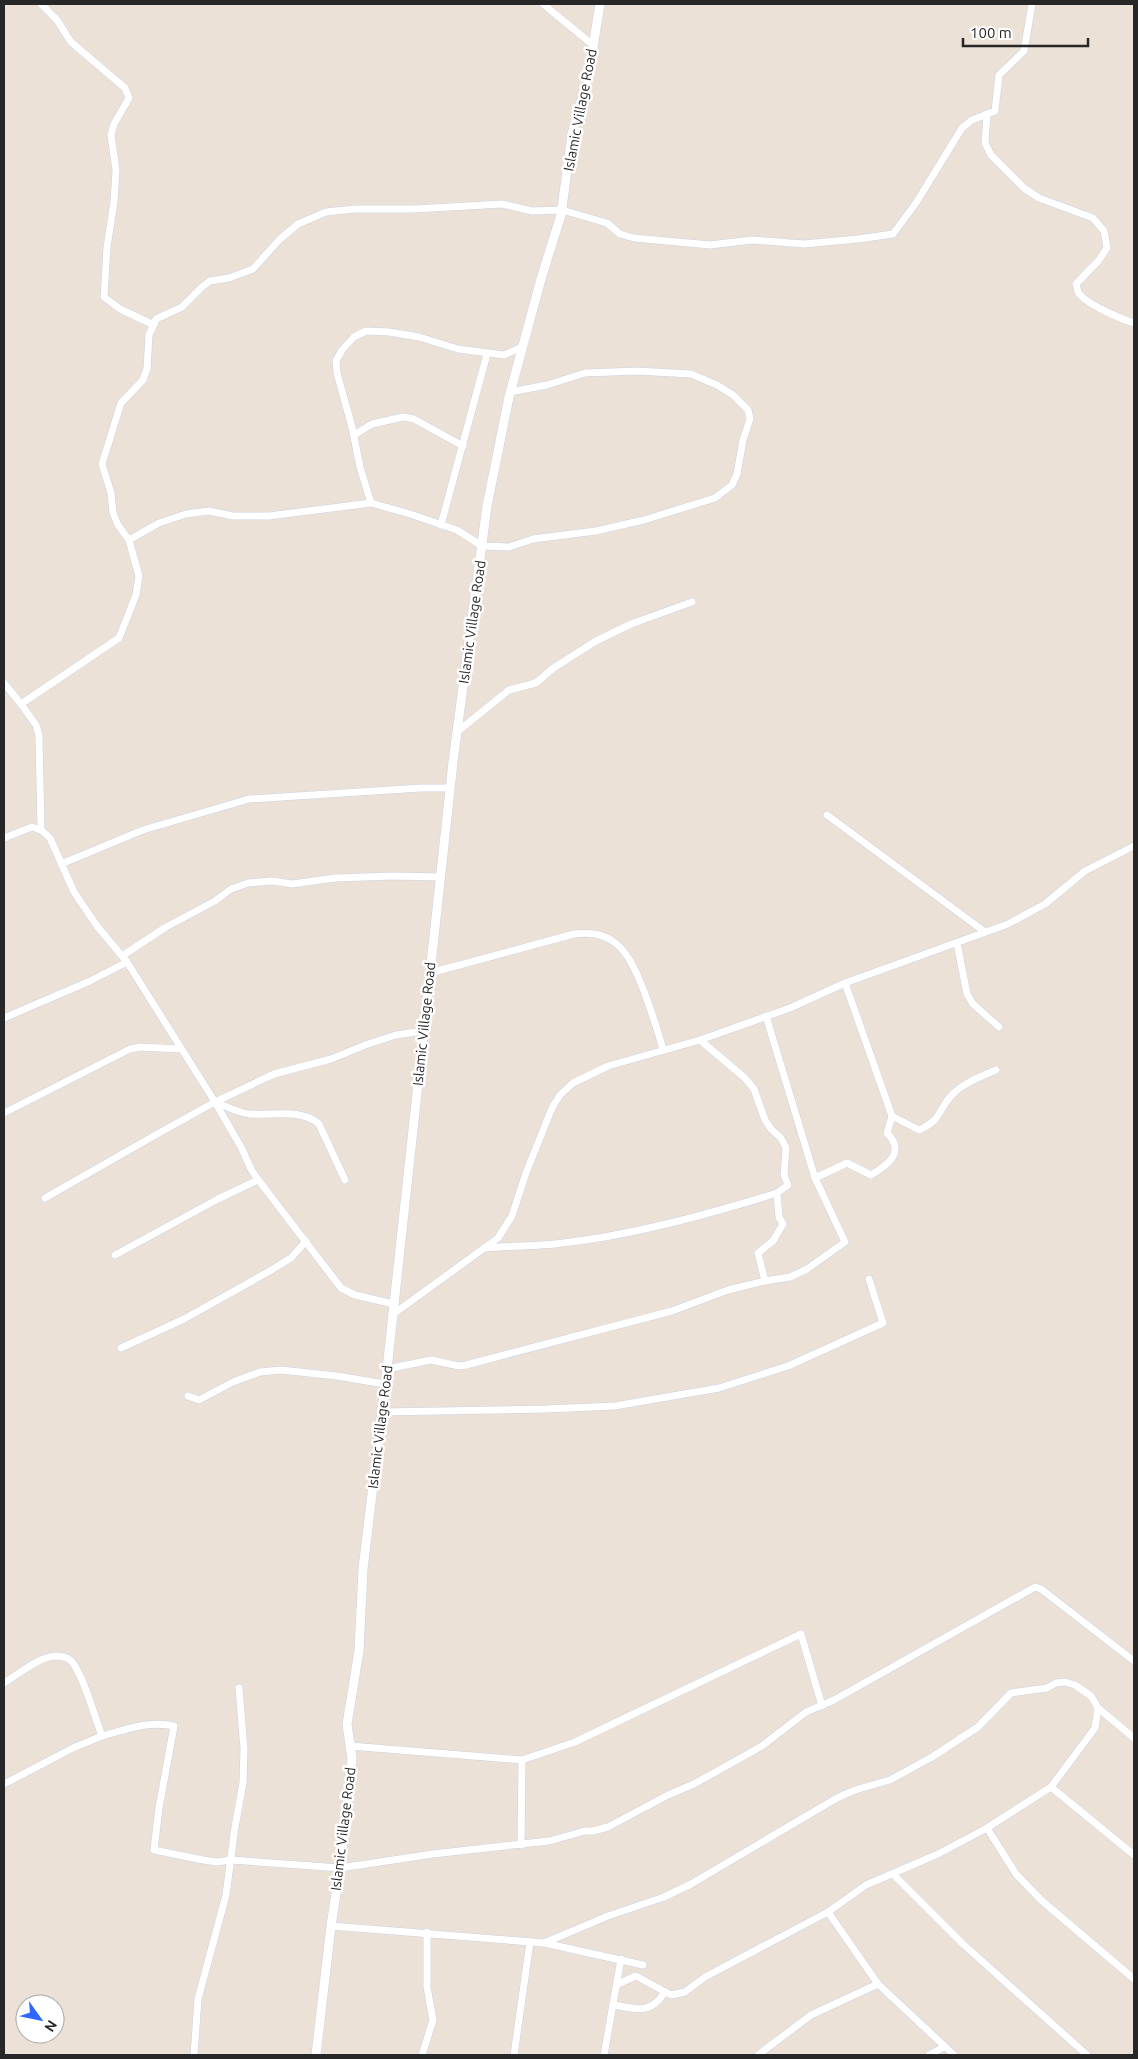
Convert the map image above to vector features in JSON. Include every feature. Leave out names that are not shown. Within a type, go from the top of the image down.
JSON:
[{"type":"street","points":[[41,4],[57,20],[71,42],[125,88],[129,98],[114,124],[111,135],[114,149],[114,202],[107,247],[104,297],[120,309],[154,325]]},
{"type":"street","points":[[543,4],[593,45]]},
{"type":"street","name":"Islamic Village Road","points":[[316,2055],[352,1759],[347,1724],[359,1651],[363,1569],[387,1369],[450,788],[487,506],[510,392],[562,210],[572,134],[588,78],[600,4]]},
{"type":"street","points":[[21,704],[119,638],[136,595],[139,576],[129,540],[118,525],[113,513],[111,493],[102,464],[121,402],[143,380],[147,369],[149,335],[156,320],[182,307],[202,286],[253,269],[280,239],[298,224],[326,212],[355,209],[414,209],[502,204],[532,211],[562,210],[608,223],[620,234],[634,238],[710,245],[752,240],[804,244],[893,234],[916,204],[962,128],[972,120],[995,111],[999,75],[1024,51],[1032,4]]},
{"type":"street","points":[[987,114],[984,143],[991,156],[1024,188],[1039,198],[1092,218],[1104,231],[1107,248],[1099,260],[1076,284],[1078,293],[1122,320],[1134,323]]},
{"type":"street","points":[[371,503],[360,467],[354,435],[337,373],[336,361],[342,350],[354,337],[366,331],[389,332],[419,337],[458,349],[487,354],[504,355],[522,347]]},
{"type":"street","points":[[441,525],[487,354]]},
{"type":"street","points":[[129,540],[158,523],[186,514],[209,510],[233,516],[269,516],[371,503],[457,530],[482,546],[509,547],[533,539],[596,531],[644,520],[715,498],[732,485],[737,474],[742,440],[750,419],[748,410],[734,395],[717,384],[691,374],[637,371],[585,373],[547,385],[510,392]]},
{"type":"street","points":[[354,435],[372,424],[403,417],[414,419],[463,446]]},
{"type":"street","points":[[457,732],[509,690],[536,683],[552,669],[596,641],[631,624],[692,602]]},
{"type":"street","points":[[4,684],[36,725],[39,736],[42,830]]},
{"type":"street","points":[[61,864],[143,830],[249,799],[421,788],[450,788]]},
{"type":"street","points":[[827,815],[985,932]]},
{"type":"street","points":[[4,838],[32,827],[42,830],[50,838],[74,892],[97,926],[127,962],[215,1102],[258,1180],[341,1288],[355,1295],[394,1304]]},
{"type":"street","points":[[392,1315],[487,1248],[498,1238],[512,1216],[533,1153],[552,1108],[560,1095],[573,1083],[608,1066],[700,1040],[790,1008],[844,983],[1008,924],[1045,904],[1085,871],[1134,846]]},
{"type":"street","points":[[122,956],[166,926],[215,901],[231,889],[248,883],[272,881],[292,884],[334,878],[394,876],[440,877]]},
{"type":"street","points":[[430,973],[574,934],[587,932],[598,934],[619,945],[626,952],[634,966],[656,1023],[664,1050]]},
{"type":"street","points":[[956,942],[967,994],[973,1004],[998,1027]]},
{"type":"street","points":[[4,1018],[90,981],[127,962]]},
{"type":"street","points":[[815,1178],[847,1164],[871,1175],[892,1159],[896,1149],[893,1139],[887,1133],[892,1116],[844,983]]},
{"type":"street","points":[[387,1369],[430,1360],[459,1366],[466,1365],[672,1311],[728,1290],[790,1277],[807,1269],[845,1242],[815,1178],[766,1016]]},
{"type":"street","points":[[45,1198],[215,1102],[274,1074],[331,1060],[368,1044],[396,1035],[423,1030]]},
{"type":"street","points":[[487,1248],[556,1244],[628,1232],[738,1205],[777,1193],[788,1185],[784,1175],[786,1148],[781,1138],[765,1120],[754,1089],[745,1078],[700,1040]]},
{"type":"street","points":[[4,1113],[130,1049],[140,1047],[181,1049]]},
{"type":"street","points":[[892,1116],[920,1130],[930,1125],[940,1116],[953,1093],[996,1070]]},
{"type":"street","points":[[215,1102],[248,1114],[278,1113],[313,1119],[319,1124],[344,1180]]},
{"type":"street","points":[[115,1255],[218,1199],[258,1180]]},
{"type":"street","points":[[765,1281],[758,1253],[774,1242],[783,1224],[779,1217],[777,1193]]},
{"type":"street","points":[[121,1348],[216,1303],[291,1258],[306,1241]]},
{"type":"street","points":[[382,1412],[615,1406],[719,1388],[788,1366],[883,1323],[868,1279]]},
{"type":"street","points":[[188,1396],[199,1400],[233,1382],[260,1372],[281,1370],[337,1376],[385,1384]]},
{"type":"street","points":[[4,1784],[73,1748],[102,1736],[139,1726],[161,1723],[174,1726],[157,1818],[154,1850],[217,1862],[231,1860],[340,1868],[432,1854],[550,1842],[585,1831],[608,1827],[668,1795],[694,1784],[752,1752],[806,1712],[822,1706],[1034,1587],[1041,1589],[1134,1661]]},
{"type":"street","points":[[350,1746],[522,1760],[575,1742],[801,1634],[822,1706]]},
{"type":"street","points":[[4,1683],[38,1662],[55,1656],[66,1658],[72,1662],[80,1676],[102,1736]]},
{"type":"street","points":[[544,1943],[608,1916],[664,1897],[691,1884],[837,1798],[855,1790],[890,1780],[924,1762],[978,1727],[1011,1694],[1047,1688],[1056,1683],[1065,1682],[1075,1685],[1091,1696],[1098,1708],[1134,1738]]},
{"type":"street","points":[[194,2055],[198,1999],[226,1896],[244,1775],[239,1688]]},
{"type":"street","points":[[618,1984],[636,1976],[671,1995],[685,1992],[705,1977],[828,1912],[866,1885],[938,1854],[987,1828],[1051,1787],[1095,1728],[1098,1708]]},
{"type":"street","points":[[521,1845],[522,1760]]},
{"type":"street","points":[[1051,1787],[1134,1855]]},
{"type":"street","points":[[987,1828],[1016,1874],[1041,1900],[1134,1979]]},
{"type":"street","points":[[893,1874],[963,1944],[1087,2055]]},
{"type":"street","points":[[828,1912],[878,1984],[954,2055]]},
{"type":"street","points":[[331,1926],[426,1932],[544,1943],[643,1965]]},
{"type":"street","points":[[422,2055],[433,2020],[427,1987],[426,1932]]},
{"type":"street","points":[[514,2055],[530,1942]]},
{"type":"street","points":[[604,2055],[621,1959]]},
{"type":"street","points":[[758,2055],[811,2015],[878,1984]]},
{"type":"street","points":[[614,2005],[640,2010],[647,2009],[655,2005],[665,1992]]},
{"type":"street","points":[[929,2055],[944,2047]]}]
